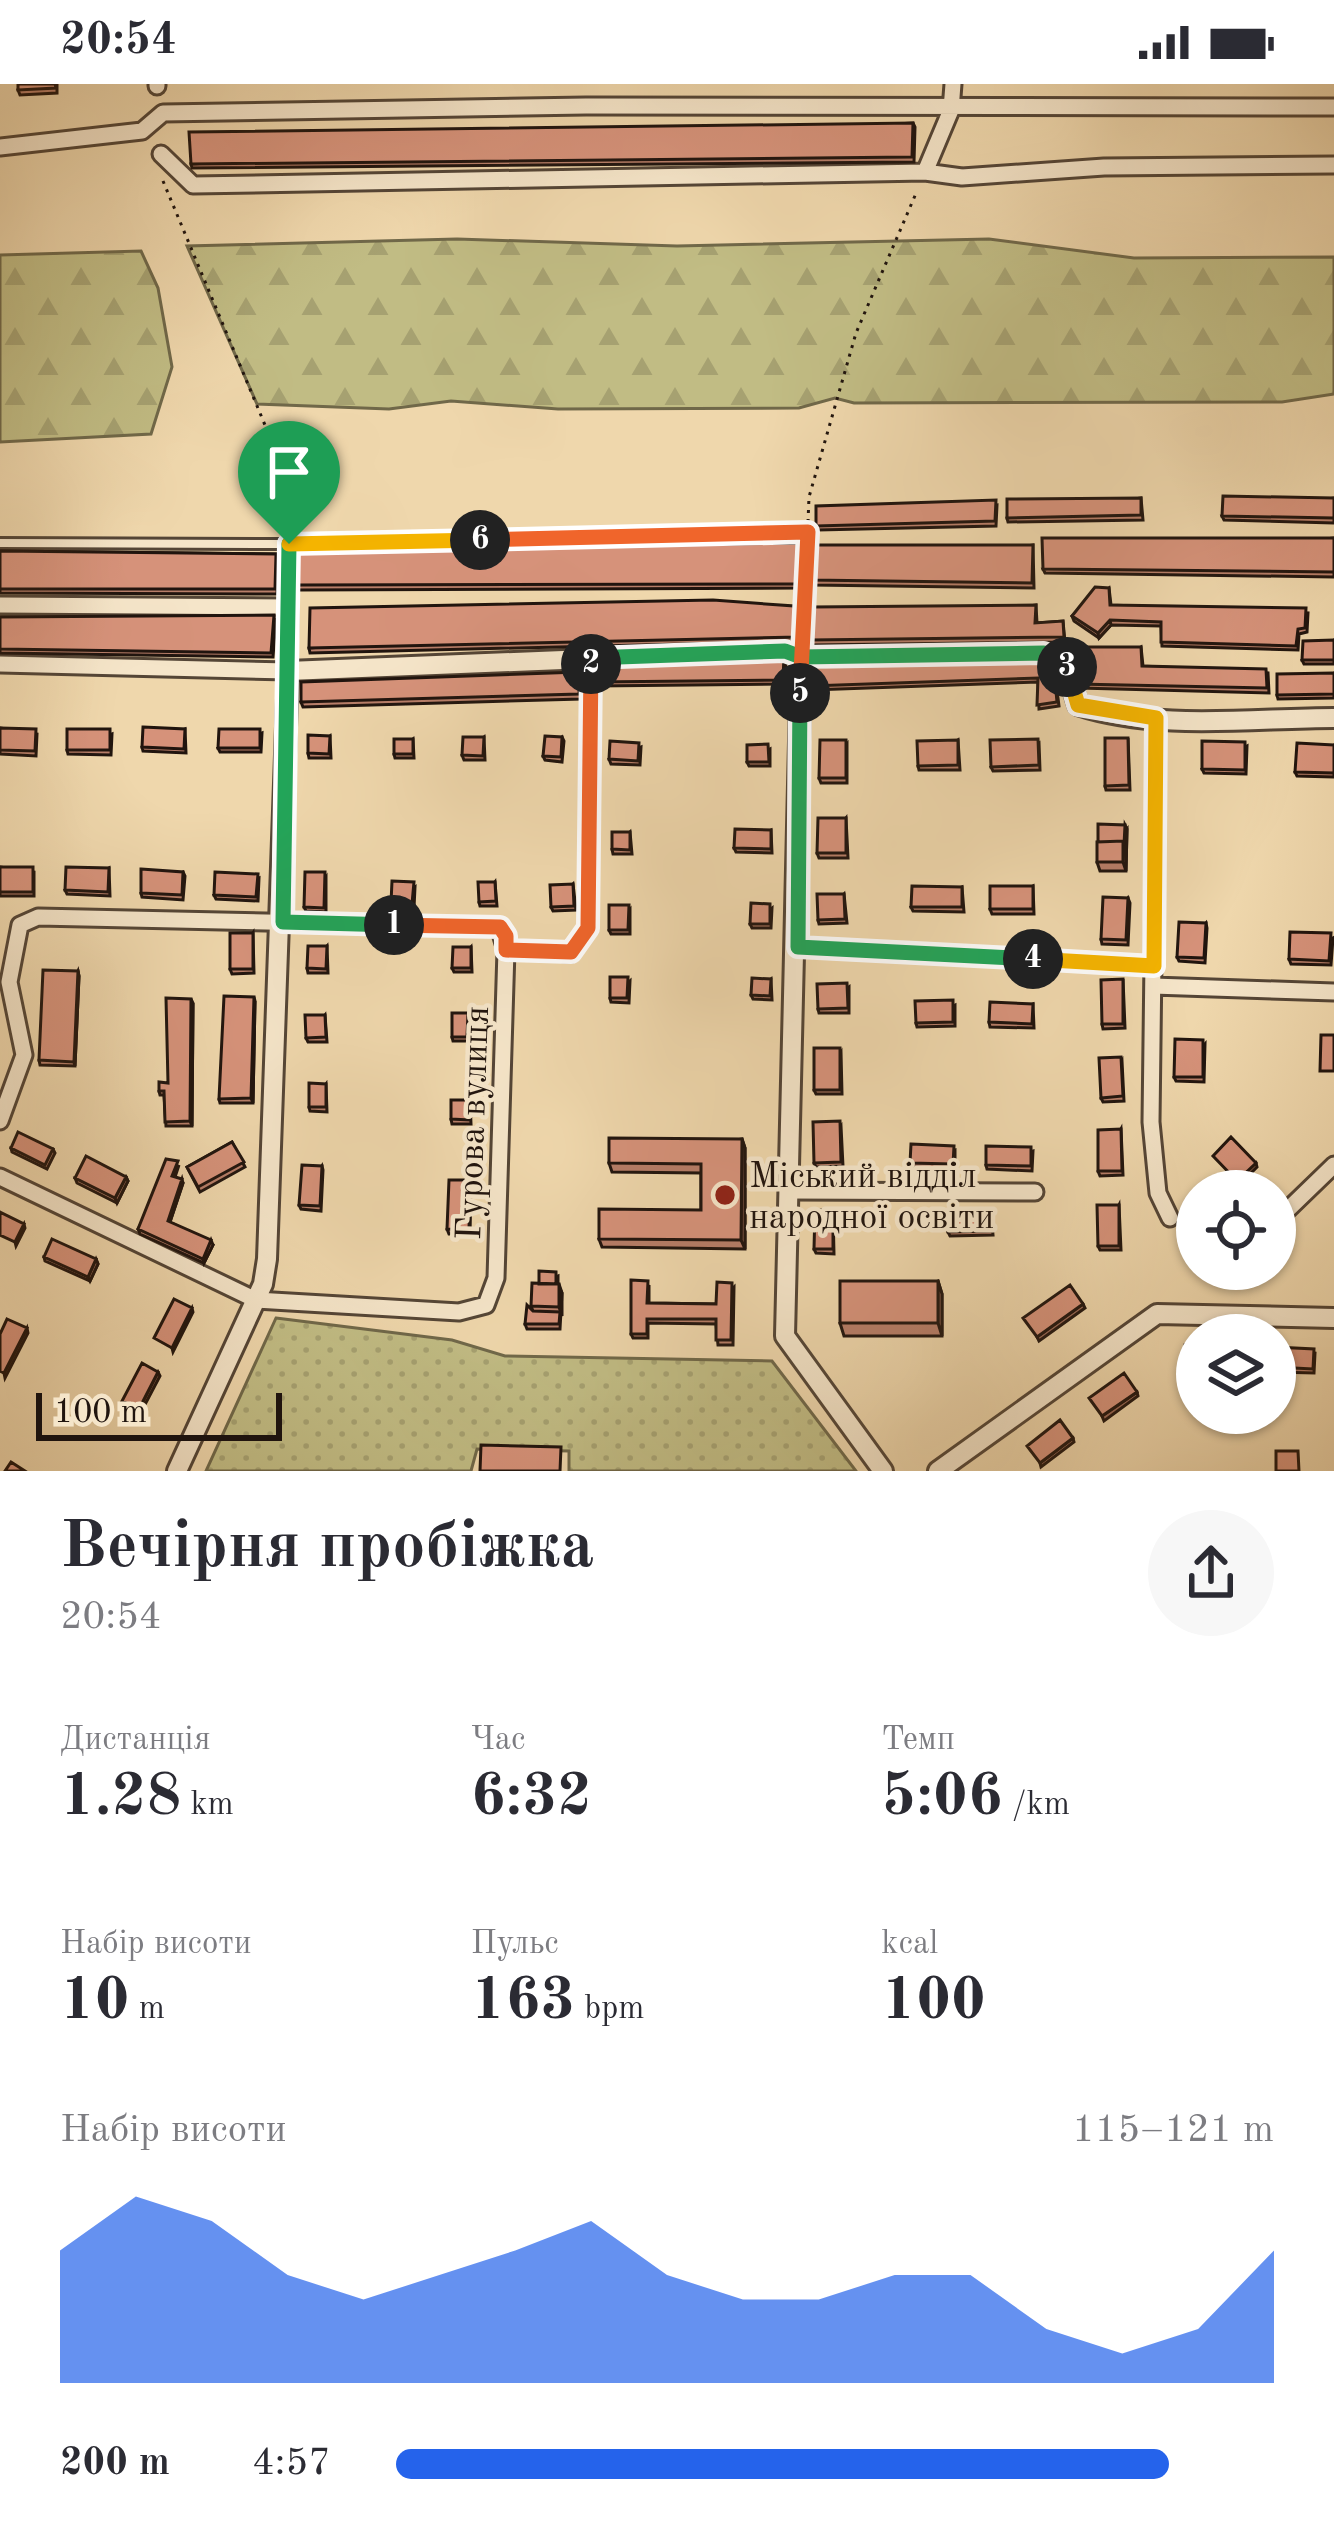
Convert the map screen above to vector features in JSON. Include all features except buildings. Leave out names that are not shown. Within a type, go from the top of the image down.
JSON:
[{"type":"street","points":[[925,172],[951,110],[953,84]]},
{"type":"street","points":[[0,147],[142,131],[163,113],[586,106],[951,110],[1334,106]]},
{"type":"street","points":[[161,154],[193,185],[925,172],[962,177],[1104,167],[1334,165]]},
{"type":"street","points":[[0,605],[289,607],[283,922],[267,1258],[256,1300],[177,1471]]},
{"type":"street","points":[[0,664],[288,671],[785,651],[801,657],[1044,653],[1064,660],[1078,705],[1156,718],[1334,718]]},
{"type":"street","points":[[801,657],[798,947],[785,1336],[883,1471]]},
{"type":"street","points":[[0,1121],[24,1055],[9,982],[20,925],[38,917],[500,927],[506,950],[571,952],[588,928],[591,658]]},
{"type":"street","points":[[1156,718],[1151,1122],[1158,1193],[1170,1218]]},
{"type":"street","points":[[798,947],[1154,966]]},
{"type":"street","name":"Гурова вулиця","points":[[256,1300],[459,1312],[493,1298],[506,950]]},
{"type":"street","points":[[1153,986],[1334,992]]},
{"type":"street","points":[[1296,1202],[1334,1165]]},
{"type":"street","points":[[0,1177],[256,1300]]},
{"type":"street","points":[[790,1191],[1035,1192]]},
{"type":"street","points":[[938,1471],[1156,1314],[1334,1318]]},
{"type":"lane","points":[[0,543],[289,544],[808,532]]},
{"type":"path","points":[[161,154],[164,195],[270,436],[289,544],[289,607]]},
{"type":"path","points":[[801,657],[809,497],[842,376],[925,172]]},
{"type":"green space","points":[[457,239],[677,246],[989,239],[1134,258],[1334,257],[1334,394],[1282,402],[854,403],[835,398],[799,408],[558,409],[451,401],[389,409],[257,404],[187,246]]},
{"type":"green space","points":[[141,251],[158,288],[172,367],[151,434],[0,442],[0,255]]},
{"type":"green space","points":[[276,1318],[452,1340],[505,1356],[772,1361],[856,1471],[569,1471],[569,1451],[477,1449],[471,1471],[206,1471]]},
{"type":"place","name":"Міський відділ народної освіти","points":[[725,1195]]},
{"type":"route","points":[[289,544],[283,922],[500,927],[506,950],[571,952],[588,928],[591,658],[785,651],[801,657],[1044,653],[1064,660],[1078,705],[1097,712],[1156,718],[1154,966],[798,947],[801,657],[808,532],[289,544]]}]
